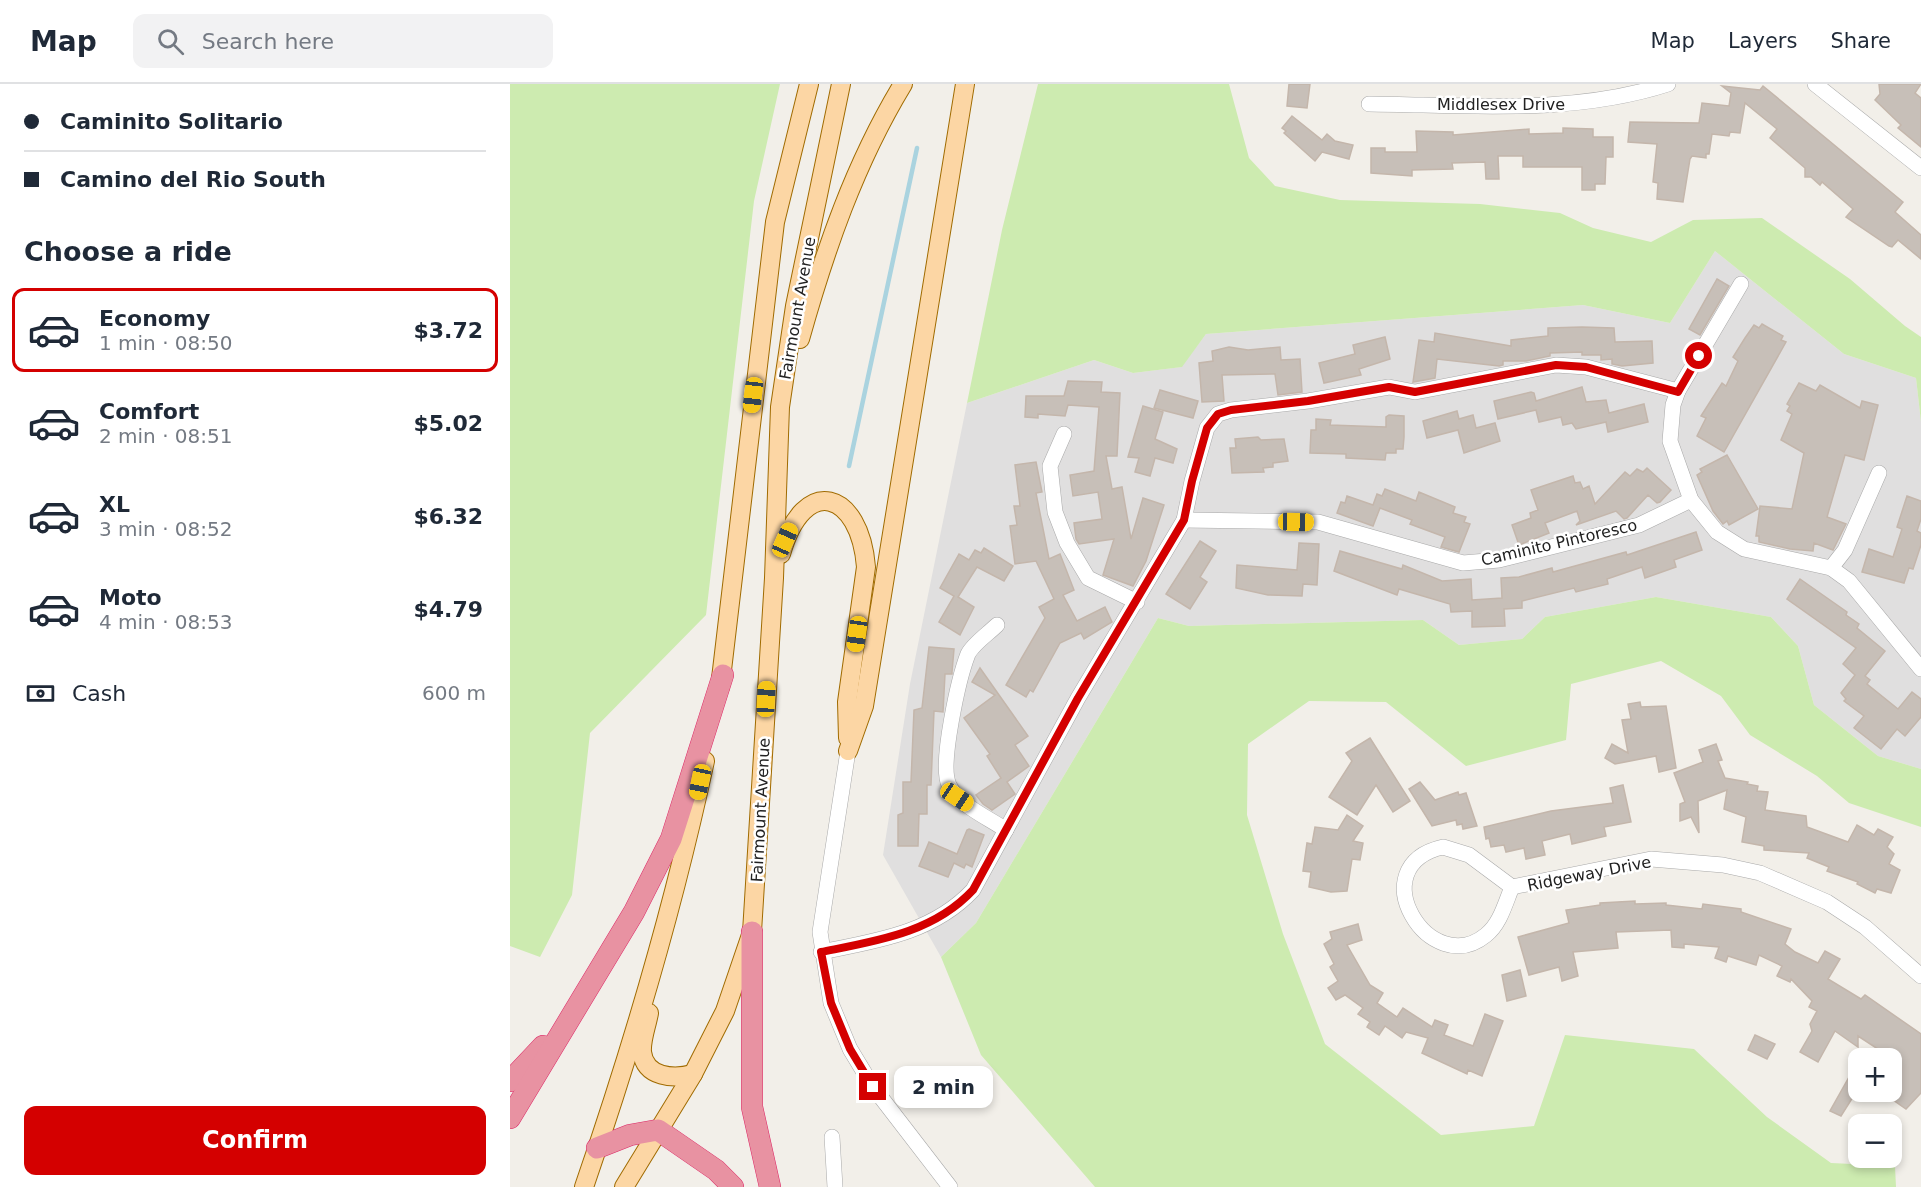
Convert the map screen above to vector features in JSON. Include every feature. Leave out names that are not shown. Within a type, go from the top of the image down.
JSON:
[{"type":"highway","points":[[510,1118],[634,912],[671,839],[723,675]]},
{"type":"highway","points":[[752,932],[752,1107],[770,1187]]},
{"type":"highway","points":[[510,1081],[574,1012]]},
{"type":"highway","points":[[597,1148],[630,1135],[658,1130],[716,1170],[733,1187]]},
{"type":"main road","name":"Fairmount Avenue","points":[[584,1187],[646,991],[691,824],[723,675],[742,485],[775,222],[809,84]]},
{"type":"main road","name":"Fairmount Avenue","points":[[624,1187],[693,1074],[725,1011],[752,932],[774,579],[780,407],[795,306],[841,84]]},
{"type":"main road","points":[[780,407],[835,225],[883,117],[903,84]]},
{"type":"main road","points":[[848,751],[864,706],[965,84]]},
{"type":"main road","points":[[774,579],[785,540],[801,512],[814,502],[828,501],[843,507],[856,523],[864,544],[866,567],[847,702],[848,751]]},
{"type":"main road","points":[[646,991],[650,1007],[642,1052],[648,1065],[660,1075],[675,1078],[693,1074]]},
{"type":"street","name":"Middlesex Drive","points":[[1369,104],[1561,106],[1637,94],[1668,84]]},
{"type":"street","points":[[1815,84],[1834,90],[1921,168]]},
{"type":"street","points":[[1741,284],[1678,392],[1673,405],[1670,441],[1691,500],[1717,532],[1744,549],[1831,568],[1849,581],[1921,669]]},
{"type":"street","points":[[821,952],[892,938],[956,908],[973,890],[1078,698],[1184,520],[1207,428],[1218,414],[1231,410],[1308,401],[1389,387],[1415,392],[1556,365],[1586,367],[1678,392]]},
{"type":"street","points":[[1064,434],[1050,466],[1056,512],[1067,543],[1088,578],[1137,602]]},
{"type":"street","points":[[1831,568],[1845,550],[1879,474]]},
{"type":"street","name":"Caminito Pintoresco","points":[[1184,520],[1318,522],[1463,563],[1499,560],[1639,525],[1691,500]]},
{"type":"street","points":[[998,625],[969,652],[954,706],[944,772],[949,786],[957,797],[1006,830]]},
{"type":"street","points":[[848,751],[820,932],[821,952],[831,1003],[850,1049],[873,1087],[950,1187]]},
{"type":"street","name":"Ridgeway Drive","points":[[1512,887],[1498,922],[1486,936],[1471,944],[1454,947],[1440,943],[1416,921],[1407,908],[1404,891],[1406,875],[1415,861],[1428,850],[1443,847],[1469,855],[1512,887],[1651,859],[1723,865],[1760,873],[1827,902],[1865,927],[1921,976]]},
{"type":"street","points":[[832,1137],[835,1187]]},
{"type":"shaded area","points":[[1715,251],[1844,354],[1916,378],[1921,422],[1921,769],[1878,756],[1814,705],[1798,646],[1771,617],[1656,597],[1545,617],[1522,639],[1459,645],[1423,620],[1189,626],[1158,618],[976,923],[941,957],[883,855],[910,684],[967,403],[1094,360],[1133,373],[1181,367],[1206,334],[1583,305],[1670,323]]},
{"type":"green space","points":[[510,84],[780,84],[754,201],[706,615],[590,733],[572,895],[540,957],[510,946]]},
{"type":"green space","points":[[1038,84],[1229,84],[1249,158],[1275,186],[1340,200],[1480,204],[1560,213],[1593,228],[1651,242],[1693,220],[1762,218],[1850,279],[1921,337],[1921,422],[1916,378],[1844,354],[1715,251],[1670,323],[1583,305],[1206,334],[1182,367],[1133,373],[1094,360],[967,403],[1002,230]]},
{"type":"green space","points":[[1656,597],[1771,617],[1798,646],[1814,705],[1878,756],[1921,769],[1921,827],[1849,803],[1817,776],[1750,735],[1721,696],[1661,661],[1571,684],[1566,740],[1466,766],[1386,702],[1309,701],[1248,744],[1247,815],[1283,934],[1325,1044],[1441,1135],[1534,1126],[1565,1035],[1694,1049],[1767,1117],[1831,1163],[1848,1164],[1848,1168],[1895,1168],[1896,1187],[1095,1187],[981,1055],[941,957],[976,923],[1158,618],[1189,626],[1423,620],[1459,645],[1522,639],[1545,617]]},
{"type":"building","points":[[1289,84],[1310,84],[1307,108],[1287,106]]},
{"type":"building","points":[[1879,84],[1921,84],[1915,93],[1921,98],[1921,147],[1898,128],[1901,125],[1875,100],[1880,94]]},
{"type":"building","points":[[1722,86],[1760,90],[1763,86],[1903,202],[1895,212],[1921,235],[1921,259],[1898,240],[1892,247],[1889,246],[1846,217],[1853,209],[1822,182],[1820,185],[1811,177],[1805,177],[1805,168],[1770,138],[1777,129],[1745,103],[1740,133],[1730,132],[1729,136],[1712,134],[1709,154],[1706,154],[1706,158],[1692,156],[1690,159],[1683,202],[1657,199],[1658,183],[1653,182],[1657,144],[1628,142],[1630,122],[1699,123],[1702,103],[1729,106],[1731,93]]},
{"type":"building","points":[[1292,116],[1322,140],[1327,134],[1335,141],[1353,145],[1349,159],[1322,152],[1315,161],[1284,133],[1286,131],[1282,128]]},
{"type":"building","points":[[1563,128],[1593,129],[1593,137],[1613,137],[1613,157],[1606,157],[1605,184],[1595,184],[1595,190],[1582,190],[1582,167],[1523,167],[1523,156],[1498,156],[1499,179],[1486,179],[1485,162],[1452,163],[1453,169],[1412,170],[1412,176],[1371,173],[1371,148],[1385,148],[1385,152],[1417,152],[1416,131],[1453,132],[1453,135],[1529,129],[1529,134],[1563,133]]},
{"type":"building","points":[[1717,279],[1729,286],[1700,335],[1689,329]]},
{"type":"building","points":[[1762,324],[1783,336],[1781,340],[1786,342],[1724,452],[1697,436],[1706,418],[1701,416],[1722,383],[1726,386],[1738,361],[1733,357],[1745,338],[1754,325],[1759,328]]},
{"type":"building","points":[[1548,328],[1614,328],[1615,342],[1652,341],[1653,363],[1622,366],[1612,364],[1612,359],[1601,360],[1601,355],[1582,355],[1582,352],[1550,353],[1550,356],[1526,361],[1503,361],[1503,365],[1499,366],[1437,359],[1435,378],[1413,382],[1419,340],[1434,342],[1435,333],[1511,346],[1511,340],[1548,336]]},
{"type":"building","points":[[1385,337],[1390,359],[1359,369],[1361,375],[1324,383],[1319,363],[1355,354],[1353,345]]},
{"type":"building","points":[[1229,347],[1248,350],[1280,347],[1281,360],[1300,359],[1302,392],[1278,395],[1275,374],[1222,375],[1224,401],[1202,402],[1199,363],[1213,361],[1212,351]]},
{"type":"building","points":[[1068,381],[1102,382],[1101,392],[1120,393],[1117,456],[1106,456],[1112,489],[1122,487],[1131,539],[1143,498],[1164,505],[1146,561],[1133,586],[1103,575],[1114,539],[1079,544],[1076,539],[1074,523],[1102,519],[1098,492],[1073,496],[1070,475],[1094,471],[1099,407],[1068,405],[1065,416],[1038,414],[1038,418],[1025,417],[1026,396],[1064,396]]},
{"type":"building","points":[[1799,383],[1816,391],[1820,385],[1860,408],[1862,401],[1878,405],[1864,460],[1845,455],[1827,517],[1846,524],[1833,550],[1814,543],[1813,551],[1790,549],[1759,542],[1759,536],[1756,536],[1760,506],[1792,509],[1804,453],[1781,440],[1792,414],[1787,411],[1790,406],[1787,404]]},
{"type":"building","points":[[1582,387],[1586,402],[1606,400],[1609,413],[1644,404],[1648,422],[1608,432],[1606,422],[1576,429],[1572,423],[1563,425],[1561,417],[1539,422],[1536,410],[1498,419],[1494,401],[1531,392],[1534,393],[1536,401]]},
{"type":"building","points":[[1160,390],[1198,401],[1193,418],[1154,408]]},
{"type":"building","points":[[1143,406],[1163,412],[1155,439],[1177,449],[1173,463],[1155,458],[1150,476],[1135,472],[1139,458],[1128,457]]},
{"type":"building","points":[[1457,411],[1459,419],[1473,415],[1476,428],[1495,423],[1500,441],[1464,453],[1458,430],[1427,438],[1423,421]]},
{"type":"building","points":[[1389,415],[1404,416],[1403,449],[1396,449],[1396,453],[1386,453],[1385,460],[1346,458],[1346,454],[1310,453],[1311,430],[1316,430],[1316,419],[1331,420],[1330,425],[1386,427],[1386,417]]},
{"type":"building","points":[[1258,437],[1261,440],[1284,439],[1288,461],[1273,463],[1273,467],[1263,468],[1264,472],[1232,473],[1230,448],[1236,448],[1235,439]]},
{"type":"building","points":[[1727,455],[1758,509],[1729,525],[1727,521],[1723,524],[1713,511],[1697,475],[1702,472],[1700,469]]},
{"type":"building","points":[[1036,462],[1042,492],[1036,493],[1049,559],[1060,554],[1074,590],[1063,595],[1077,621],[1105,607],[1112,622],[1084,639],[1081,633],[1060,643],[1033,692],[1030,690],[1026,697],[1006,685],[1045,618],[1039,607],[1054,599],[1036,561],[1015,564],[1010,526],[1017,525],[1014,506],[1020,506],[1015,465]]},
{"type":"building","points":[[1647,468],[1671,490],[1660,502],[1657,503],[1648,495],[1627,518],[1624,519],[1616,511],[1576,525],[1580,521],[1577,511],[1545,523],[1549,533],[1519,545],[1512,525],[1531,518],[1530,513],[1538,510],[1531,490],[1573,476],[1575,483],[1580,482],[1583,489],[1589,486],[1595,504],[1625,472],[1630,476],[1637,469],[1643,472]]},
{"type":"building","points":[[1385,489],[1416,501],[1419,492],[1455,507],[1453,513],[1466,517],[1464,522],[1470,524],[1459,552],[1441,547],[1445,537],[1410,524],[1412,520],[1380,508],[1373,526],[1337,513],[1341,502],[1345,503],[1347,496],[1373,505],[1377,494],[1382,496]]},
{"type":"building","points":[[1907,496],[1921,501],[1921,519],[1917,531],[1921,533],[1921,545],[1913,569],[1909,568],[1904,583],[1862,572],[1869,549],[1893,557],[1902,529],[1897,527]]},
{"type":"building","points":[[1696,532],[1702,550],[1674,560],[1676,567],[1645,578],[1642,567],[1607,579],[1608,584],[1576,592],[1574,588],[1522,601],[1522,608],[1504,609],[1505,626],[1472,627],[1472,611],[1451,612],[1450,604],[1399,589],[1397,595],[1334,571],[1340,551],[1402,569],[1403,565],[1442,581],[1471,579],[1472,600],[1502,598],[1501,578],[1519,577],[1552,568],[1553,572],[1626,552],[1627,555]]},
{"type":"building","points":[[1200,541],[1216,551],[1200,577],[1207,582],[1190,609],[1166,594]]},
{"type":"building","points":[[1299,543],[1319,544],[1317,585],[1303,584],[1302,596],[1268,595],[1236,588],[1237,565],[1297,570]]},
{"type":"building","points":[[984,548],[1013,566],[1004,581],[977,567],[958,597],[974,607],[960,635],[939,622],[954,596],[940,588],[959,554],[969,560],[975,550],[981,553]]},
{"type":"building","points":[[1800,579],[1847,612],[1846,615],[1859,624],[1857,628],[1885,651],[1865,676],[1870,680],[1867,684],[1898,709],[1912,692],[1921,699],[1921,717],[1905,736],[1897,729],[1881,749],[1854,728],[1864,716],[1844,701],[1846,699],[1841,693],[1855,675],[1843,664],[1856,648],[1787,599]]},
{"type":"building","points":[[929,647],[954,649],[952,674],[945,674],[943,712],[934,711],[931,785],[927,785],[927,814],[919,814],[918,846],[898,846],[898,815],[903,813],[903,782],[911,782],[914,710],[922,708]]},
{"type":"building","points":[[980,668],[1028,736],[1015,745],[1029,766],[1007,782],[1015,794],[992,810],[976,795],[1001,778],[987,756],[990,754],[964,718],[995,695],[972,682]]},
{"type":"building","points":[[1640,702],[1641,707],[1666,706],[1676,768],[1659,772],[1656,756],[1615,764],[1605,758],[1612,744],[1628,753],[1622,720],[1631,719],[1628,704]]},
{"type":"building","points":[[1370,738],[1410,801],[1393,812],[1376,785],[1357,815],[1329,797],[1352,761],[1346,753]]},
{"type":"building","points":[[1716,744],[1722,760],[1718,761],[1725,778],[1748,782],[1747,784],[1758,786],[1757,791],[1768,792],[1765,810],[1806,816],[1807,827],[1848,842],[1857,825],[1874,835],[1878,829],[1893,837],[1887,847],[1894,854],[1889,864],[1900,870],[1891,893],[1877,889],[1875,893],[1857,884],[1858,882],[1827,871],[1829,867],[1807,858],[1809,853],[1764,850],[1764,846],[1742,842],[1746,817],[1724,809],[1727,790],[1698,801],[1699,833],[1691,817],[1680,821],[1680,804],[1685,802],[1674,773],[1703,762],[1699,750]]},
{"type":"building","points":[[1420,782],[1435,800],[1458,792],[1459,795],[1466,793],[1477,826],[1463,829],[1462,824],[1457,825],[1456,820],[1432,826],[1409,789]]},
{"type":"building","points":[[1623,785],[1631,822],[1604,827],[1606,836],[1572,844],[1570,834],[1542,841],[1545,855],[1526,859],[1524,848],[1506,852],[1504,845],[1491,847],[1489,838],[1486,839],[1484,827],[1551,811],[1613,803],[1610,788]]},
{"type":"building","points":[[1347,815],[1363,826],[1353,841],[1363,843],[1360,860],[1352,859],[1347,891],[1331,892],[1309,887],[1311,872],[1303,871],[1307,843],[1312,844],[1315,827],[1338,830]]},
{"type":"building","points":[[969,829],[984,835],[972,867],[966,864],[964,868],[954,863],[948,877],[919,866],[929,842],[957,854]]},
{"type":"building","points":[[1635,901],[1635,904],[1666,903],[1666,905],[1702,909],[1703,904],[1741,909],[1741,912],[1791,929],[1785,944],[1795,952],[1818,963],[1825,951],[1840,959],[1828,979],[1861,999],[1865,995],[1921,1034],[1921,1093],[1906,1109],[1896,1102],[1902,1102],[1902,1048],[1876,1048],[1858,1036],[1858,1047],[1835,1031],[1818,1062],[1800,1052],[1812,1031],[1810,1024],[1817,1011],[1809,1007],[1812,1001],[1791,979],[1790,982],[1777,976],[1782,966],[1759,955],[1756,965],[1728,956],[1726,962],[1715,958],[1719,947],[1684,944],[1684,948],[1672,947],[1671,930],[1616,932],[1618,948],[1573,952],[1578,976],[1562,981],[1559,967],[1529,975],[1518,937],[1569,923],[1566,910],[1600,905],[1600,903]]},
{"type":"building","points":[[1358,924],[1362,940],[1347,945],[1370,985],[1383,993],[1377,1003],[1397,1017],[1403,1008],[1432,1027],[1435,1020],[1448,1025],[1444,1035],[1473,1046],[1485,1014],[1503,1021],[1482,1076],[1468,1070],[1467,1074],[1422,1053],[1428,1038],[1406,1032],[1402,1038],[1385,1026],[1379,1035],[1367,1027],[1370,1022],[1358,1014],[1363,1008],[1345,995],[1336,1000],[1328,988],[1338,981],[1330,967],[1334,964],[1324,944],[1332,939],[1330,932]]},
{"type":"building","points":[[1520,970],[1526,996],[1507,1001],[1502,975]]},
{"type":"building","points":[[1755,1035],[1775,1044],[1767,1059],[1748,1050]]},
{"type":"building","points":[[1848,1079],[1848,1102],[1850,1102],[1841,1116],[1830,1111]]},
{"type":"waterway","points":[[849,466],[917,148]]},
{"type":"route","points":[[873,1087],[850,1049],[831,1003],[821,952],[892,938],[956,908],[973,890],[1078,698],[1184,520],[1207,428],[1218,414],[1231,410],[1308,401],[1389,387],[1415,392],[1556,365],[1586,367],[1678,392],[1699,356]]}]
